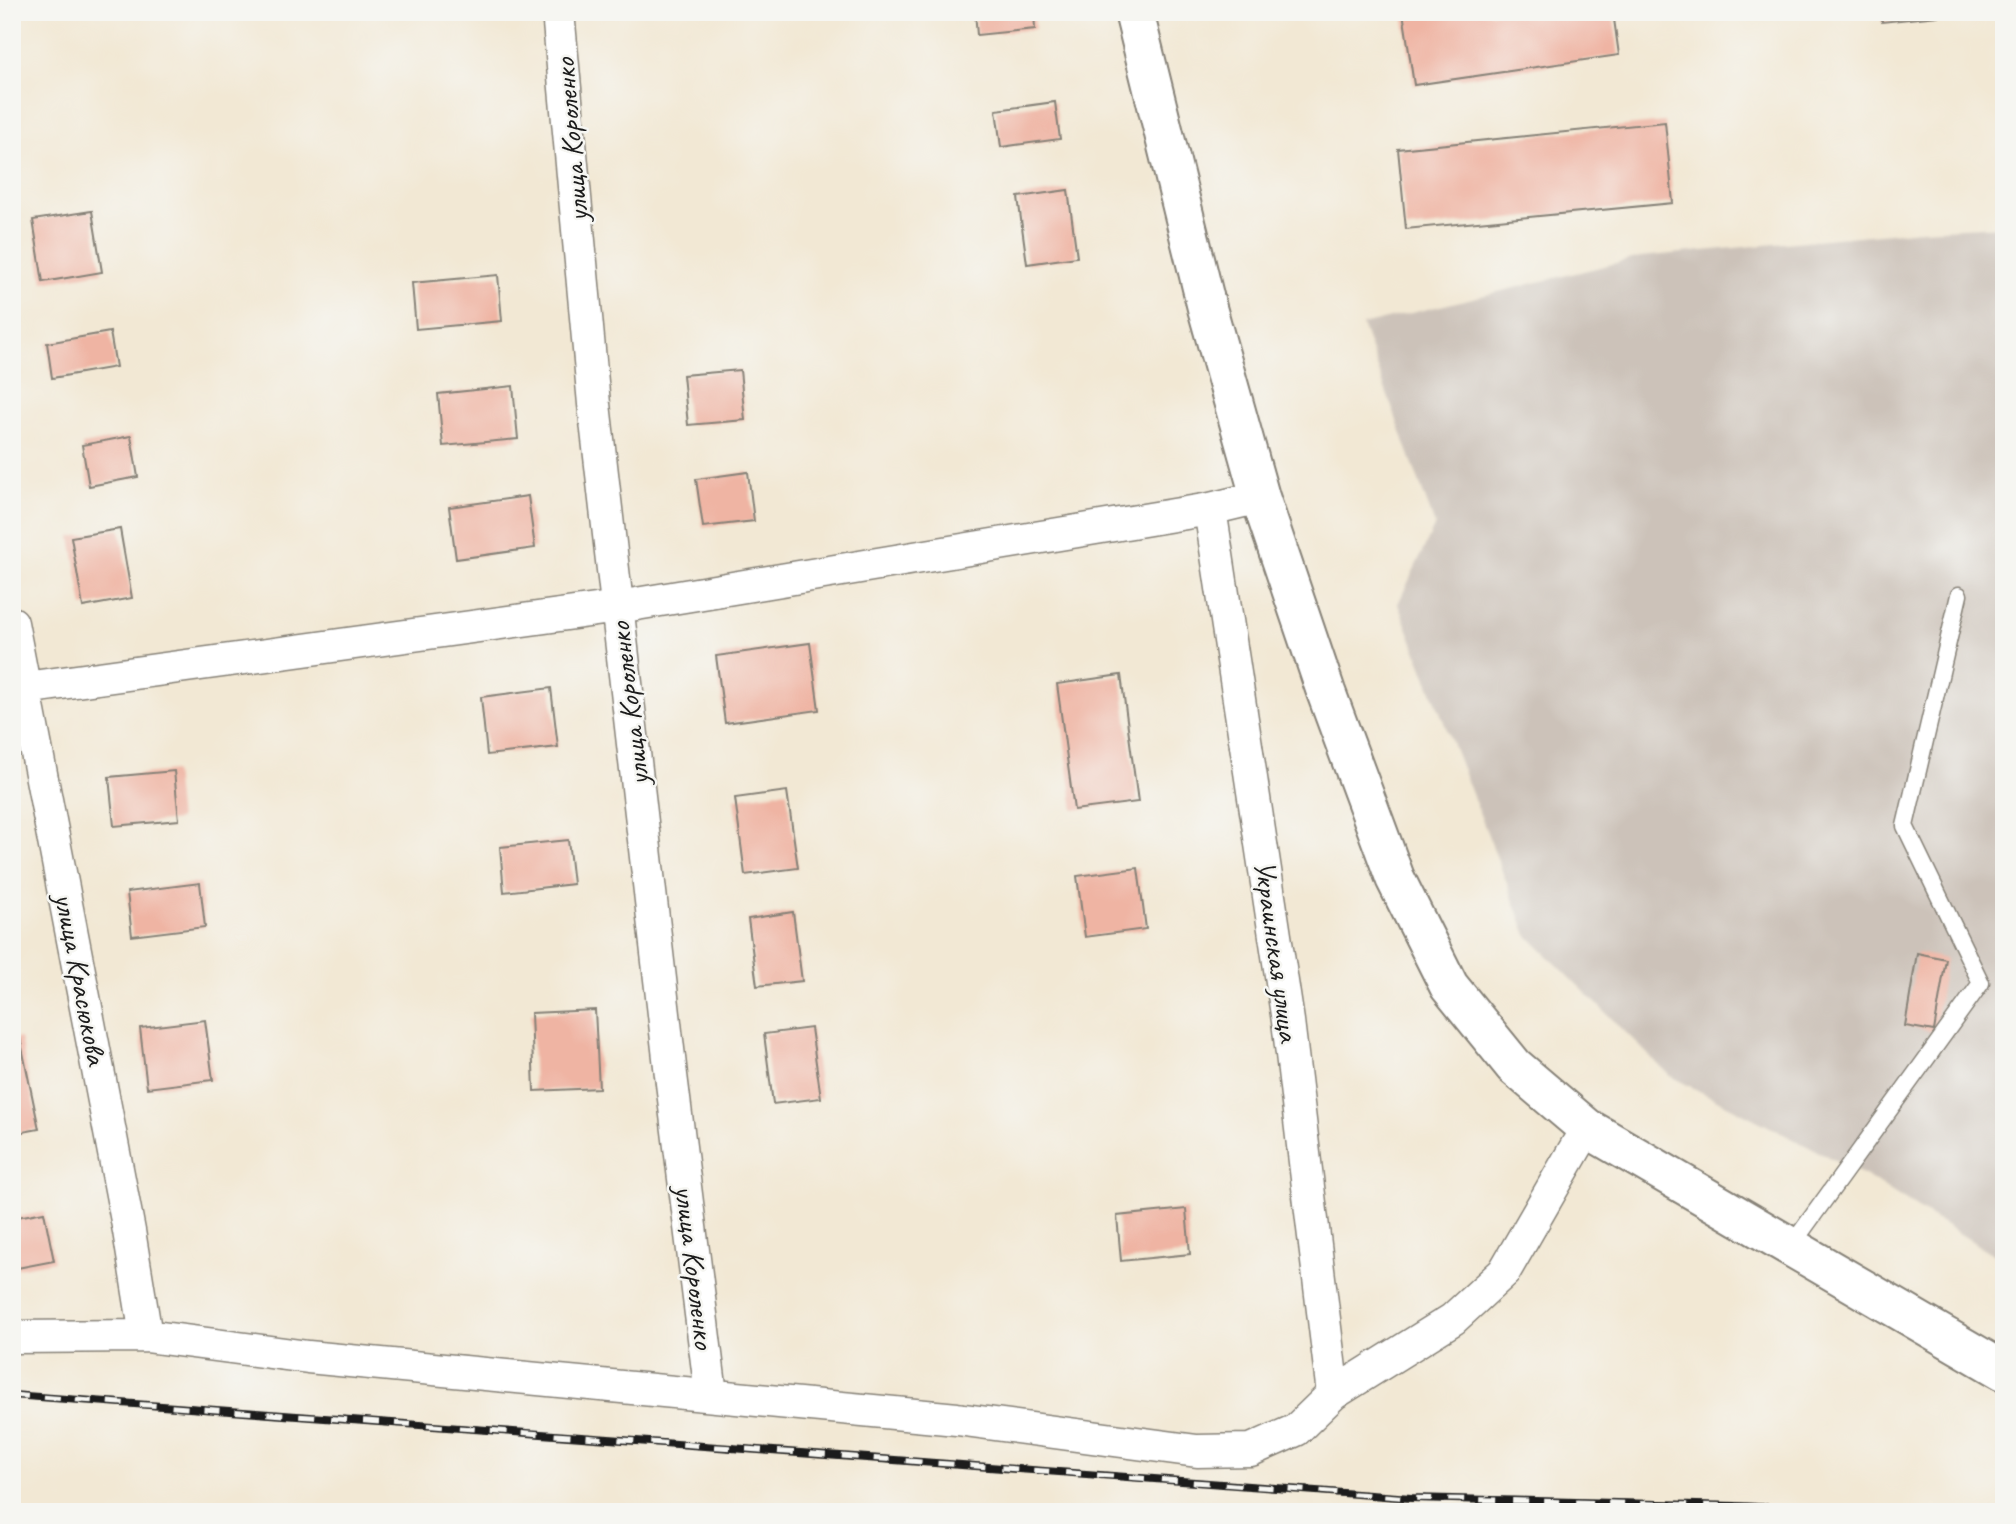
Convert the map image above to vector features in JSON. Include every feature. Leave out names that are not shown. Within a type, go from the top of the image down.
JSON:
[{"type":"street","name":"улица Короленко","points":[[558,12],[594,404],[671,1075],[711,1394]]},
{"type":"street","points":[[1134,12],[1207,308],[1260,497],[1326,692],[1395,878],[1449,986],[1514,1066],[1587,1128],[2004,1371]]},
{"type":"street","points":[[25,688],[618,607],[1210,509],[1260,497]]},
{"type":"street","name":"Украинская улица","points":[[1210,509],[1288,1021],[1333,1394]]},
{"type":"street","name":"улица Красюкова","points":[[12,623],[130,1231],[146,1336]]},
{"type":"street","points":[[12,1337],[146,1336],[308,1357],[957,1419],[1197,1451],[1251,1450],[1296,1430],[1333,1394],[1453,1319],[1504,1272],[1587,1128]]},
{"type":"lane","points":[[1791,1247],[1981,983],[1905,826],[1959,595]]},
{"type":"shaded area","points":[[2004,226],[2004,1261],[1866,1176],[1670,1076],[1527,935],[1398,604],[1435,525],[1362,325],[1641,257],[1921,230]]},
{"type":"building","points":[[975,12],[1034,12],[1035,29],[977,35]]},
{"type":"building","points":[[1403,12],[1613,12],[1619,55],[1414,85]]},
{"type":"building","points":[[1881,12],[1956,12],[1956,14],[1882,22]]},
{"type":"building","points":[[1055,102],[1060,139],[1001,147],[996,110]]},
{"type":"building","points":[[1665,122],[1673,203],[1406,229],[1398,149]]},
{"type":"building","points":[[1068,190],[1077,257],[1027,264],[1018,197]]},
{"type":"building","points":[[92,211],[102,272],[43,282],[33,220]]},
{"type":"building","points":[[498,275],[502,321],[416,329],[412,283]]},
{"type":"building","points":[[110,332],[116,367],[52,378],[47,343]]},
{"type":"building","points":[[740,370],[745,420],[688,425],[683,375]]},
{"type":"building","points":[[513,386],[518,439],[443,446],[438,394]]},
{"type":"building","points":[[131,436],[138,477],[89,486],[82,445]]},
{"type":"building","points":[[748,472],[754,521],[703,527],[696,479]]},
{"type":"building","points":[[528,496],[535,548],[456,559],[449,507]]},
{"type":"building","points":[[120,529],[132,598],[83,607],[71,537]]},
{"type":"building","points":[[810,643],[819,710],[725,723],[716,656]]},
{"type":"building","points":[[1121,675],[1138,802],[1074,810],[1057,684]]},
{"type":"building","points":[[551,688],[558,747],[487,755],[481,697]]},
{"type":"building","points":[[174,771],[179,820],[114,826],[109,777]]},
{"type":"building","points":[[787,791],[798,868],[745,875],[735,798]]},
{"type":"building","points":[[568,840],[573,884],[504,892],[500,847]]},
{"type":"building","points":[[1138,868],[1146,929],[1085,937],[1077,876]]},
{"type":"building","points":[[200,883],[205,927],[132,936],[127,892]]},
{"type":"building","points":[[793,912],[802,981],[757,986],[748,919]]},
{"type":"building","points":[[1917,953],[1946,959],[1934,1031],[1905,1026]]},
{"type":"building","points":[[595,1010],[599,1088],[534,1091],[531,1013]]},
{"type":"building","points":[[205,1020],[213,1080],[147,1088],[140,1028]]},
{"type":"building","points":[[811,1028],[821,1098],[773,1104],[764,1034]]},
{"type":"building","points":[[20,1038],[39,1129],[12,1134],[12,1039]]},
{"type":"building","points":[[1186,1209],[1190,1254],[1121,1261],[1117,1216]]},
{"type":"building","points":[[44,1212],[54,1261],[12,1269],[12,1218]]},
{"type":"railway","points":[[12,1395],[1411,1498],[1737,1506],[1858,1512]]}]
